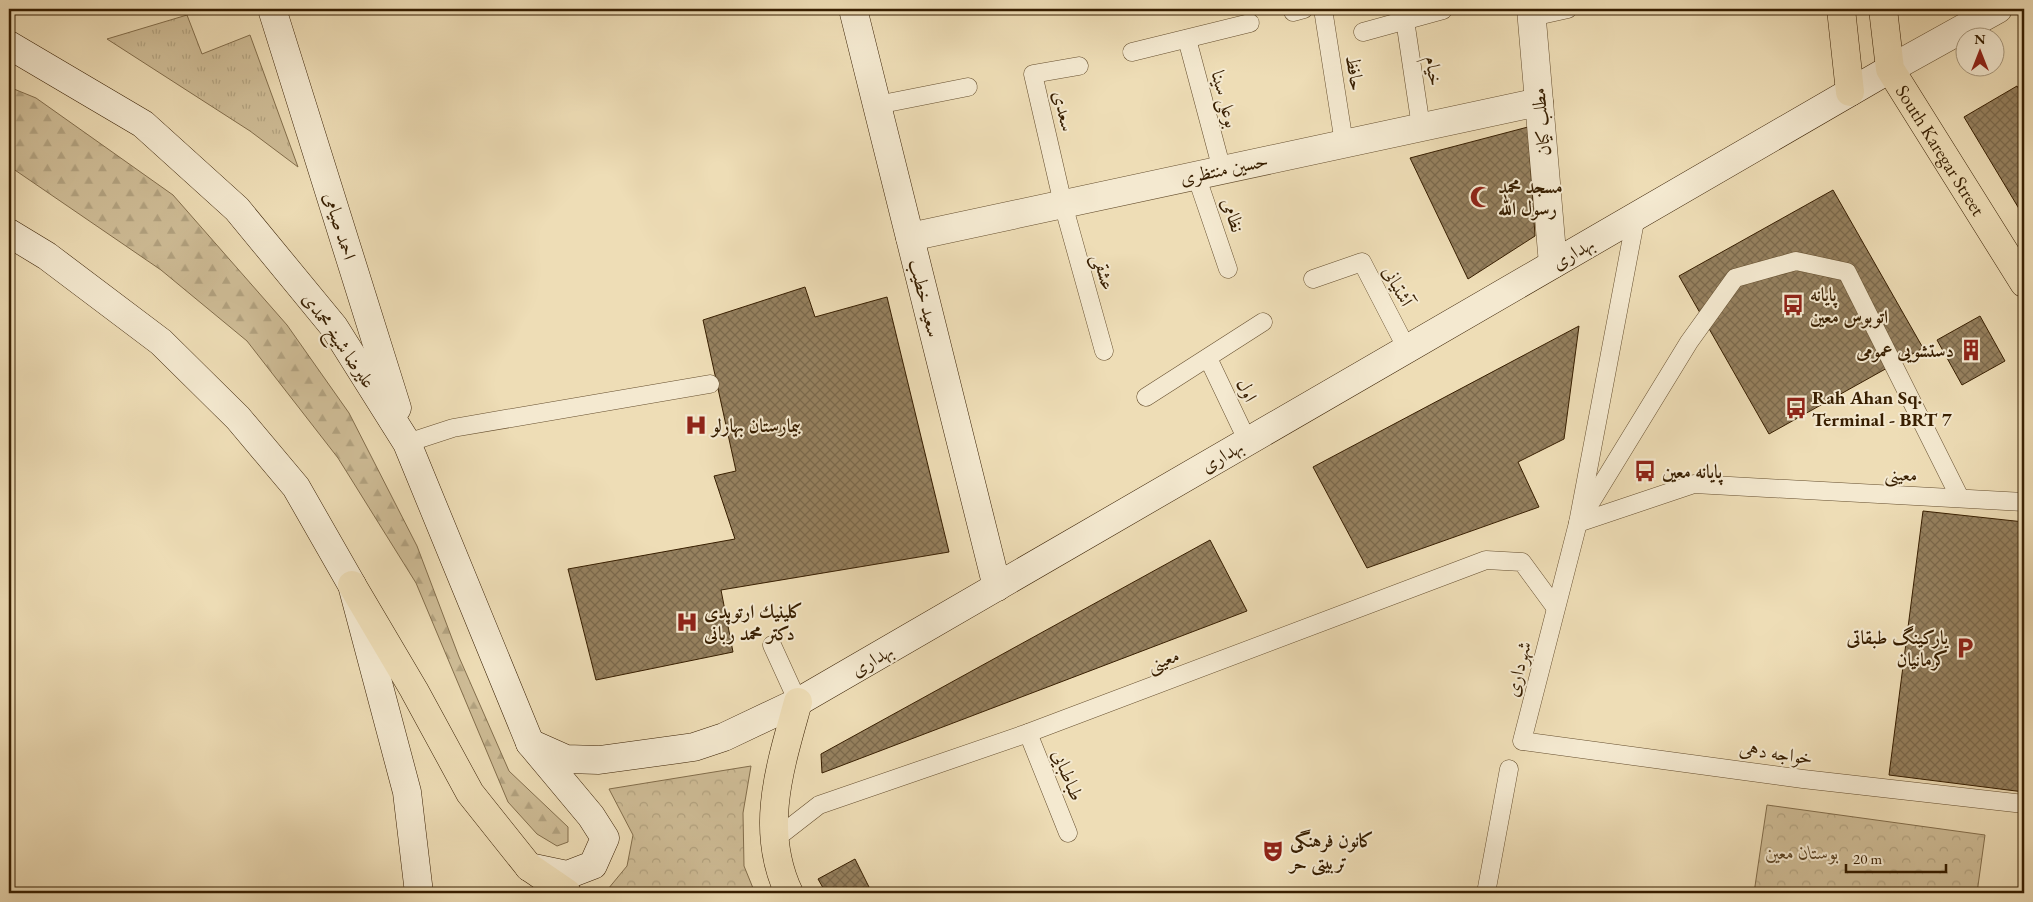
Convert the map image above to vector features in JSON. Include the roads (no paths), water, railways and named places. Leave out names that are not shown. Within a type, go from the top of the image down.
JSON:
[{"type":"main road","points":[[1841,9],[1850,92]]},
{"type":"main road","name":"South Karegar Street","points":[[1884,9],[1890,69],[2024,283]]},
{"type":"main road","points":[[352,585],[414,690],[470,793],[529,867],[567,893]]},
{"type":"main road","points":[[789,893],[781,875],[774,840],[774,798],[783,755],[798,702]]},
{"type":"street","name":"احمد صیامی","points":[[272,9],[408,443]]},
{"type":"street","name":"سعید خطیب","points":[[853,9],[997,588]]},
{"type":"street","name":"بهداری","points":[[530,743],[566,759],[599,760],[694,747],[724,737],[798,702],[1850,92],[1998,9]]},
{"type":"street","name":"مطلب کیان","points":[[1532,13],[1553,264]]},
{"type":"street","name":"علیرضا شیخ محمدی","points":[[9,45],[143,124],[237,208],[334,327],[408,443],[530,743],[590,816],[604,838],[593,865],[567,875],[529,867]]},
{"type":"street","points":[[9,65],[64,76]]},
{"type":"street","name":"حسین منتظری","points":[[910,237],[1539,102]]},
{"type":"street","points":[[9,213],[47,256]]},
{"type":"street","points":[[9,233],[47,256],[161,342],[238,418],[296,487],[352,585],[407,792],[419,893]]},
{"type":"lane","name":"حافظ","points":[[1323,9],[1344,143]]},
{"type":"lane","points":[[1532,13],[1568,9]]},
{"type":"lane","points":[[1363,32],[1443,10]]},
{"type":"lane","name":"خیام","points":[[1405,20],[1421,127]]},
{"type":"lane","points":[[1132,52],[1250,24]]},
{"type":"lane","name":"بوعلی سینا","points":[[1186,39],[1209,173]]},
{"type":"lane","name":"سعدی","points":[[1064,204],[1033,74],[1079,66]]},
{"type":"lane","points":[[877,105],[968,87]]},
{"type":"lane","name":"نظامی","points":[[1209,173],[1228,269]]},
{"type":"lane","name":"عشقی","points":[[1064,204],[1104,351]]},
{"type":"lane","points":[[1578,523],[1636,216]]},
{"type":"lane","points":[[1578,523],[1689,342],[1735,278],[1796,261],[1847,272],[1960,498]]},
{"type":"lane","name":"آشتیانی","points":[[1313,279],[1362,262],[1408,349]]},
{"type":"lane","points":[[1146,397],[1263,322]]},
{"type":"lane","name":"اول","points":[[1208,358],[1248,442]]},
{"type":"lane","points":[[408,443],[453,428],[710,384]]},
{"type":"lane","name":"معینی","points":[[1578,523],[1694,484],[2024,502]]},
{"type":"lane","name":"شهرداری","points":[[1522,740],[1578,523]]},
{"type":"lane","name":"معینی","points":[[774,840],[819,805],[1028,733],[1486,560],[1522,562],[1555,607]]},
{"type":"lane","points":[[772,645],[798,702]]},
{"type":"lane","name":"طباطبایی","points":[[1028,733],[1068,833]]},
{"type":"lane","name":"خواجه دهی","points":[[1522,740],[1803,779],[2024,804]]},
{"type":"lane","points":[[1486,893],[1509,769]]},
{"type":"place","name":"مسجد محمد رسول الله","points":[[1481,197]]},
{"type":"place","name":"پایانه اتوبوس معین","points":[[1793,305]]},
{"type":"place","name":"دستشویی عمومی","points":[[1971,350]]},
{"type":"place","name":"Rah Ahan Sq. Terminal - BRT 7","points":[[1796,408]]},
{"type":"place","name":"بیمارستان بهارلو","points":[[696,425]]},
{"type":"place","name":"پایانه معین","points":[[1645,471]]},
{"type":"place","name":"كلينيك ارتوپدى دكتر محمد ربانى","points":[[687,622]]},
{"type":"place","name":"پارکینگ طبقاتی کرمانیان","points":[[1965,648]]},
{"type":"place","name":"کانون فرهنگی تربیتی حر","points":[[1273,851]]},
{"type":"park label","name":"بوستان معین","points":[[1802,852]]}]
